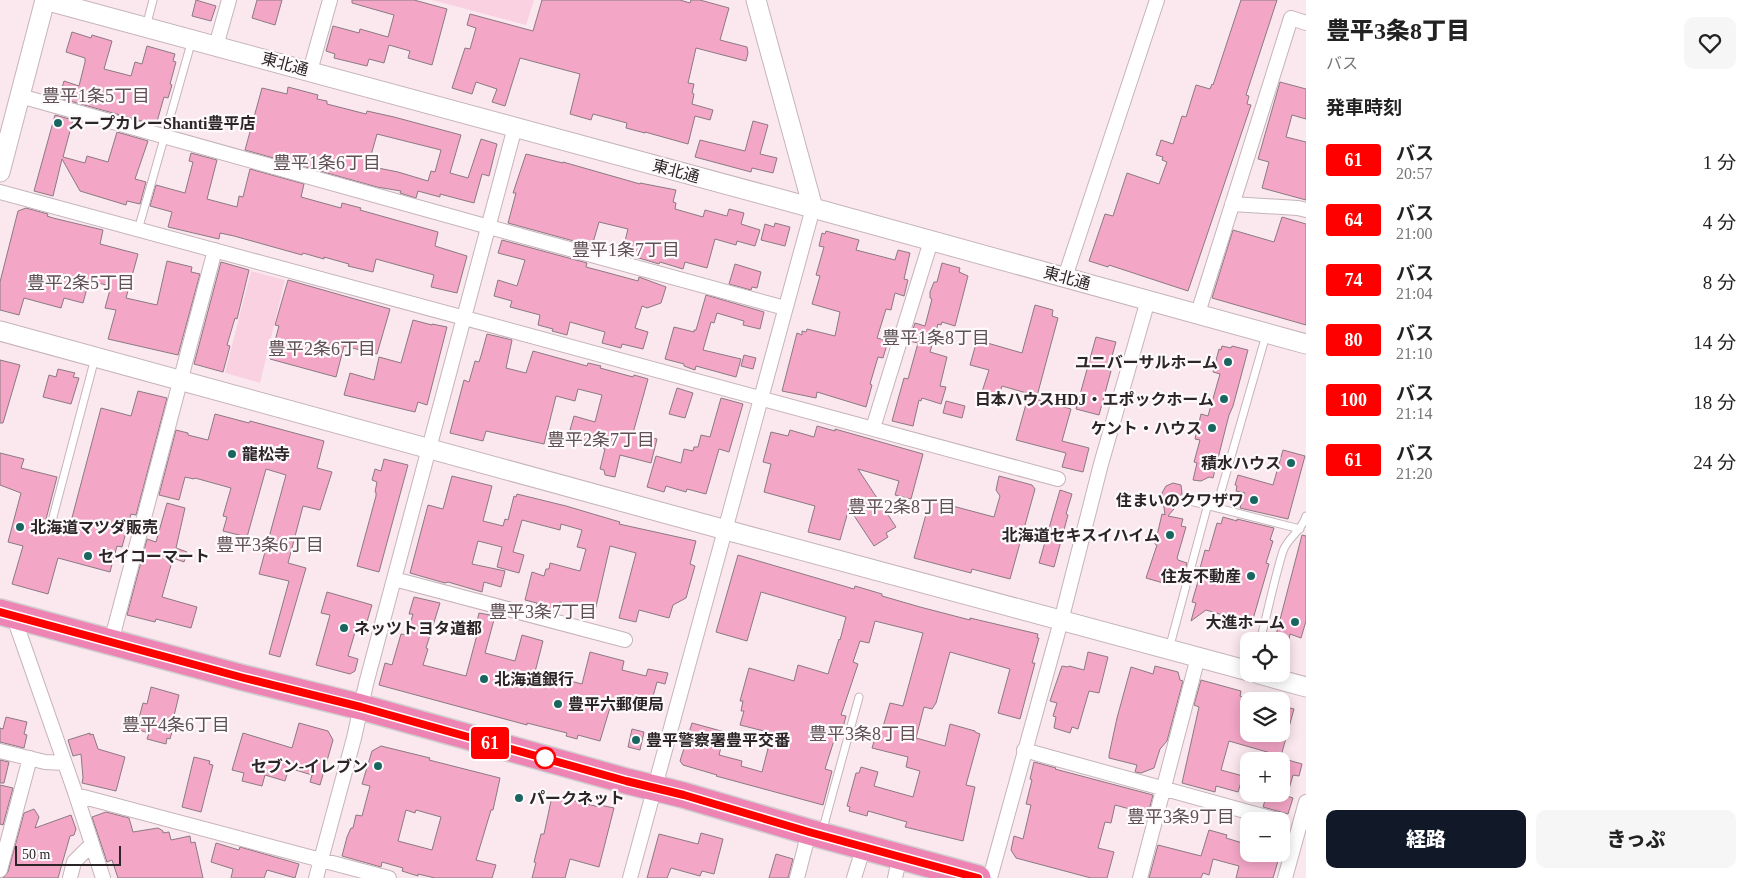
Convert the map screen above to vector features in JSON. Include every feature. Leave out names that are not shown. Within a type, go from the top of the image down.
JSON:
[{"type":"highway","points":[[6,614],[244,678],[361,707],[626,781],[656,787],[864,846],[898,867],[978,878]]},
{"type":"street","name":"東北通","points":[[45,0],[1306,344]]},
{"type":"street","points":[[0,172],[45,0]]},
{"type":"street","points":[[216,46],[228,0]]},
{"type":"street","points":[[310,71],[330,0]]},
{"type":"street","points":[[630,878],[813,208],[756,0]]},
{"type":"street","points":[[1065,277],[1157,0]]},
{"type":"street","points":[[1198,314],[1291,18],[1306,23]]},
{"type":"street","points":[[20,96],[785,308]]},
{"type":"street","points":[[316,878],[394,578],[516,127]]},
{"type":"street","points":[[0,192],[1058,479]]},
{"type":"street","points":[[1232,204],[1306,210]]},
{"type":"street","points":[[874,428],[931,241]]},
{"type":"street","points":[[111,642],[216,250]]},
{"type":"street","points":[[990,878],[1061,621],[1101,464],[1148,300]]},
{"type":"street","points":[[0,332],[1240,669]]},
{"type":"street","points":[[394,578],[625,640]]},
{"type":"street","points":[[6,614],[76,795],[103,878]]},
{"type":"street","points":[[1140,878],[1198,657]]},
{"type":"street","points":[[1288,682],[1306,687]]},
{"type":"street","points":[[0,750],[45,762],[64,763]]},
{"type":"street","points":[[1024,750],[1248,812]]},
{"type":"street","points":[[0,870],[30,758]]},
{"type":"street","points":[[76,795],[389,878]]},
{"type":"street","points":[[1285,878],[1306,802]]},
{"type":"street","points":[[1290,824],[1299,826]]},
{"type":"street","points":[[797,878],[815,833]]},
{"type":"street","points":[[70,878],[74,862],[92,844]]},
{"type":"street","points":[[854,878],[864,846]]},
{"type":"lane","points":[[146,27],[153,0]]},
{"type":"lane","points":[[138,230],[192,39]]},
{"type":"lane","points":[[1169,649],[1208,504],[1220,495],[1266,334]]},
{"type":"lane","points":[[53,517],[95,358]]},
{"type":"lane","points":[[1182,499],[1303,527]]},
{"type":"lane","points":[[1262,632],[1284,549],[1292,535],[1303,527],[1306,516]]},
{"type":"lane","points":[[815,833],[859,697]]},
{"type":"shaded area","points":[[432,0],[534,0],[526,25]]},
{"type":"shaded area","points":[[251,271],[285,280],[260,383],[225,373]]},
{"type":"building","points":[[196,0],[216,6],[211,21],[192,16]]},
{"type":"building","points":[[257,0],[282,0],[275,25],[252,18]]},
{"type":"building","points":[[352,0],[414,0],[447,9],[432,65],[408,58],[410,51],[389,45],[384,63],[369,59],[367,66],[334,58],[335,54],[326,51],[333,26],[359,33],[360,29],[388,37],[394,15],[352,3]]},
{"type":"building","points":[[542,0],[680,0],[690,3],[691,0],[700,0],[729,8],[720,40],[747,47],[746,61],[696,48],[688,83],[694,84],[692,104],[713,110],[710,120],[695,116],[688,144],[626,128],[627,123],[593,114],[591,120],[570,114],[580,74],[520,58],[505,106],[492,102],[497,89],[476,82],[472,94],[452,88],[465,48],[470,49],[476,28],[467,25],[470,14],[533,31]]},
{"type":"building","points":[[1241,0],[1277,0],[1246,95],[1249,96],[1247,104],[1251,105],[1188,291],[1109,265],[1108,267],[1089,261],[1105,214],[1113,216],[1127,173],[1159,184],[1167,162],[1162,160],[1163,157],[1156,155],[1161,140],[1173,144],[1182,116],[1186,117],[1196,85],[1210,89],[1213,85]]},
{"type":"building","points":[[72,32],[91,38],[92,35],[112,41],[104,69],[131,76],[135,62],[142,64],[147,46],[175,54],[173,61],[176,62],[170,84],[172,85],[168,98],[164,97],[156,125],[59,98],[64,81],[79,86],[85,62],[85,58],[66,52]]},
{"type":"building","points":[[1280,82],[1306,89],[1306,119],[1292,115],[1286,137],[1306,142],[1306,200],[1262,188],[1269,162],[1258,159]]},
{"type":"building","points":[[288,87],[318,95],[317,99],[327,101],[327,104],[366,114],[367,111],[394,117],[461,135],[450,173],[468,178],[481,139],[497,144],[489,176],[482,174],[474,203],[440,194],[440,197],[418,191],[416,198],[400,193],[401,191],[377,187],[245,150],[262,88],[287,94]],"holes":[[[377,134],[441,150],[435,172],[431,171],[428,181],[368,166]]]},
{"type":"building","points":[[55,115],[73,120],[63,157],[85,163],[87,156],[108,162],[117,132],[148,141],[135,179],[146,182],[140,204],[127,201],[126,205],[80,191],[62,159],[53,196],[34,191]]},
{"type":"building","points":[[753,121],[768,125],[760,154],[777,158],[773,173],[752,168],[751,172],[695,157],[700,140],[745,151]]},
{"type":"building","points":[[191,153],[217,160],[207,199],[237,207],[239,196],[243,197],[250,169],[304,184],[301,197],[341,208],[342,203],[438,232],[435,246],[467,256],[457,293],[431,287],[434,275],[376,259],[373,272],[348,266],[349,264],[324,257],[324,259],[303,253],[302,255],[234,236],[220,233],[219,239],[168,227],[172,212],[150,206],[156,185],[185,193],[193,162],[189,161]]},
{"type":"building","points":[[526,154],[563,162],[640,184],[676,190],[673,202],[676,203],[675,209],[703,217],[705,210],[727,216],[729,209],[744,213],[741,224],[760,230],[755,246],[737,241],[736,245],[715,239],[707,268],[685,262],[683,269],[622,253],[628,229],[599,222],[592,246],[508,223],[516,193],[513,193]]},
{"type":"building","points":[[26,208],[48,214],[47,216],[53,218],[103,230],[100,244],[138,254],[126,298],[157,305],[167,261],[192,267],[191,272],[200,274],[178,355],[108,339],[116,310],[105,308],[111,286],[89,281],[83,303],[64,298],[61,308],[24,298],[19,315],[0,310],[0,282],[18,211]]},
{"type":"building","points":[[1282,217],[1306,224],[1306,325],[1212,298],[1233,230],[1274,242]]},
{"type":"building","points":[[775,223],[790,227],[785,246],[761,240],[765,224],[774,227]]},
{"type":"building","points":[[826,231],[859,240],[856,250],[895,260],[898,250],[910,253],[904,279],[908,280],[904,296],[895,293],[891,310],[886,309],[877,338],[888,341],[883,358],[878,357],[866,407],[817,392],[816,398],[782,391],[797,333],[802,335],[802,331],[806,332],[807,329],[835,336],[840,312],[812,304],[820,276],[816,275],[824,247],[819,246],[822,233],[825,234]]},
{"type":"building","points":[[502,240],[587,263],[586,267],[638,281],[639,277],[666,287],[661,303],[647,308],[642,306],[635,328],[648,332],[643,349],[622,344],[621,348],[602,343],[605,332],[570,322],[567,335],[552,331],[553,329],[538,325],[540,315],[510,307],[512,301],[494,296],[498,280],[517,286],[525,260],[498,253]]},
{"type":"building","points":[[221,262],[249,270],[237,319],[235,318],[227,345],[230,346],[223,372],[194,364]]},
{"type":"building","points":[[942,263],[960,268],[959,272],[968,276],[955,326],[942,322],[941,325],[938,324],[930,352],[947,357],[940,386],[946,387],[941,404],[922,398],[921,401],[919,400],[913,426],[892,421],[904,378],[908,379],[918,343],[909,341],[915,323],[925,326],[932,299],[930,298],[930,292],[934,282],[937,282]]},
{"type":"building","points":[[735,264],[761,272],[757,288],[752,287],[751,290],[729,284]]},
{"type":"building","points":[[288,280],[390,309],[377,354],[344,346],[336,377],[270,359],[279,326],[275,325]]},
{"type":"building","points":[[706,295],[764,312],[760,329],[743,325],[744,321],[717,313],[714,323],[711,322],[703,350],[741,359],[736,377],[696,366],[695,370],[684,366],[684,364],[665,359],[674,327],[694,332],[696,330]]},
{"type":"building","points":[[1035,305],[1053,310],[1052,316],[1058,318],[1037,396],[1002,386],[996,406],[979,401],[989,370],[970,365],[977,340],[1022,353]]},
{"type":"building","points":[[413,320],[447,327],[427,405],[418,402],[415,412],[344,395],[350,373],[374,380],[379,357],[401,363]]},
{"type":"building","points":[[487,334],[512,340],[506,368],[526,373],[533,351],[587,366],[588,363],[633,377],[634,375],[648,379],[633,433],[657,439],[651,463],[620,455],[615,477],[605,475],[604,470],[600,469],[605,449],[578,442],[577,436],[574,435],[575,431],[570,430],[574,416],[595,422],[602,395],[578,389],[575,401],[556,396],[544,444],[486,431],[483,441],[450,433],[464,380],[469,382],[475,361],[479,362]]},
{"type":"building","points":[[1096,337],[1116,342],[1108,370],[1111,371],[1099,415],[1076,409]]},
{"type":"building","points":[[1222,346],[1231,348],[1232,346],[1248,350],[1213,478],[1209,477],[1201,481],[1193,480],[1197,463],[1194,462],[1200,440],[1195,439],[1201,414],[1208,416],[1220,374],[1213,372],[1219,349],[1221,350]]},
{"type":"building","points":[[744,355],[756,358],[753,369],[741,366]]},
{"type":"building","points":[[0,360],[20,365],[3,423],[0,423]]},
{"type":"building","points":[[58,369],[75,373],[73,377],[79,378],[71,404],[43,397],[49,375],[56,377]]},
{"type":"building","points":[[677,388],[693,393],[685,418],[669,414]]},
{"type":"building","points":[[138,391],[167,398],[136,515],[131,514],[122,547],[117,546],[110,572],[58,558],[48,594],[12,584],[23,546],[8,542],[21,493],[0,485],[0,453],[24,459],[21,468],[57,477],[45,523],[69,529],[101,408],[131,416]]},
{"type":"building","points":[[1028,397],[1071,409],[1062,441],[1089,448],[1083,472],[1062,467],[1066,453],[1016,440]]},
{"type":"building","points":[[721,398],[743,404],[729,452],[719,449],[706,494],[687,489],[686,492],[666,486],[664,492],[647,487],[656,456],[681,463],[684,449],[693,451],[694,447],[698,447],[701,435],[710,437]]},
{"type":"building","points":[[946,401],[965,406],[962,418],[943,413]]},
{"type":"building","points":[[215,414],[249,423],[250,421],[324,441],[317,468],[332,472],[320,510],[303,506],[288,563],[306,568],[280,657],[269,654],[289,581],[259,574],[286,475],[266,469],[247,537],[223,531],[227,517],[223,516],[231,488],[185,477],[179,500],[159,495],[176,430],[208,440]]},
{"type":"building","points":[[817,426],[835,431],[835,429],[923,454],[911,499],[895,495],[899,481],[858,469],[896,527],[886,533],[888,537],[874,546],[849,508],[840,540],[808,532],[815,506],[764,492],[771,464],[763,462],[771,432],[788,436],[790,430],[814,437]]},
{"type":"building","points":[[1283,450],[1305,456],[1288,519],[1240,508],[1245,493],[1236,491],[1237,486],[1235,485],[1238,475],[1273,485]]},
{"type":"building","points":[[384,459],[408,465],[379,572],[357,566],[376,496],[377,482],[372,480],[375,469],[381,471]]},
{"type":"building","points":[[452,476],[492,486],[483,521],[503,526],[505,519],[508,520],[514,496],[516,497],[517,494],[566,506],[620,522],[619,524],[696,541],[690,564],[695,566],[686,598],[673,605],[669,618],[639,610],[636,622],[619,618],[636,553],[610,546],[595,611],[560,602],[559,605],[555,604],[553,611],[536,607],[537,603],[525,600],[532,572],[544,576],[546,569],[549,569],[550,563],[580,571],[586,549],[577,547],[582,530],[561,524],[560,530],[522,520],[513,552],[524,555],[519,573],[497,567],[502,547],[478,541],[472,564],[505,571],[501,587],[484,582],[482,592],[410,573],[428,505],[443,509]]},
{"type":"building","points":[[999,476],[1032,485],[1035,489],[1010,579],[972,569],[971,573],[914,558],[930,500],[994,517],[1000,496],[996,490]]},
{"type":"building","points":[[1173,483],[1181,485],[1182,494],[1177,498],[1179,503],[1168,516],[1183,519],[1181,526],[1186,527],[1177,558],[1187,563],[1184,574],[1178,572],[1176,578],[1173,577],[1170,585],[1146,578],[1157,545],[1155,544],[1162,514],[1165,515],[1162,493],[1166,486]]},
{"type":"building","points":[[1060,490],[1072,494],[1054,567],[1039,563]]},
{"type":"building","points":[[167,503],[185,508],[176,548],[187,552],[184,562],[173,558],[162,597],[197,607],[191,628],[156,619],[155,622],[127,615],[147,539],[156,542]]},
{"type":"building","points":[[1223,517],[1274,528],[1270,540],[1273,541],[1266,563],[1269,564],[1253,619],[1249,618],[1246,626],[1235,623],[1236,619],[1206,610],[1191,621],[1196,603],[1192,602],[1199,578],[1194,577],[1197,567],[1200,568],[1205,550],[1209,551],[1217,523],[1221,524]]},
{"type":"building","points":[[1302,535],[1306,536],[1306,621],[1301,638],[1290,634],[1290,632],[1277,632]]},
{"type":"building","points":[[738,555],[854,589],[855,586],[920,607],[970,620],[970,618],[1038,634],[1037,638],[1039,638],[1032,663],[1035,663],[1020,719],[998,713],[1010,669],[950,652],[936,703],[932,709],[924,707],[916,738],[945,746],[950,724],[980,734],[966,785],[975,787],[963,841],[905,827],[907,822],[868,811],[867,816],[849,811],[850,807],[847,806],[856,773],[859,773],[861,767],[878,772],[874,786],[913,797],[920,771],[906,767],[908,757],[872,748],[878,729],[882,730],[890,703],[903,706],[923,633],[875,621],[869,643],[860,641],[853,662],[858,664],[841,715],[846,716],[841,735],[836,734],[825,769],[832,771],[823,805],[716,776],[683,765],[680,761],[692,723],[725,732],[719,755],[742,761],[741,766],[762,772],[772,733],[740,725],[744,711],[741,711],[743,701],[740,701],[749,668],[794,681],[798,665],[828,674],[840,640],[846,617],[761,592],[747,641],[716,632]]},
{"type":"building","points":[[327,592],[372,605],[366,625],[358,622],[348,656],[358,659],[355,671],[350,674],[316,665],[330,615],[321,613]]},
{"type":"building","points":[[414,597],[440,603],[426,648],[428,649],[423,665],[466,676],[478,631],[475,630],[479,613],[495,616],[485,653],[515,661],[522,635],[543,641],[535,672],[582,684],[590,652],[624,661],[622,670],[646,676],[648,669],[668,673],[665,684],[657,682],[649,711],[612,701],[600,741],[578,735],[577,739],[566,736],[567,733],[527,723],[527,725],[379,685],[385,663],[392,665],[401,634],[407,635],[413,614],[409,614]]},
{"type":"building","points":[[1088,652],[1108,657],[1099,693],[1089,691],[1078,729],[1072,727],[1070,733],[1054,728],[1056,717],[1053,716],[1057,703],[1050,701],[1062,666],[1084,670]]},
{"type":"building","points":[[1155,666],[1178,672],[1180,680],[1183,681],[1167,741],[1160,749],[1154,768],[1141,773],[1135,772],[1137,765],[1109,758],[1109,755],[1131,667],[1153,674]]},
{"type":"building","points":[[1201,680],[1241,691],[1240,742],[1285,742],[1282,752],[1267,752],[1229,741],[1221,770],[1240,775],[1238,792],[1216,786],[1215,792],[1182,783],[1199,707],[1194,705]]},
{"type":"building","points":[[151,687],[179,695],[173,720],[175,721],[170,739],[167,738],[166,744],[147,739],[149,733],[139,730],[142,718],[139,718],[143,703],[147,704]]},
{"type":"building","points":[[1290,708],[1294,709],[1290,723]]},
{"type":"building","points":[[6,717],[27,722],[24,734],[27,735],[24,748],[0,742],[0,728],[3,729]]},
{"type":"building","points":[[299,723],[328,731],[333,740],[320,785],[310,782],[312,775],[289,768],[285,781],[265,775],[262,786],[242,781],[244,773],[232,770],[243,733],[292,748]]},
{"type":"building","name":"豊平警察署豊平交番","points":[[632,729],[644,732],[640,750],[628,747]]},
{"type":"building","points":[[90,733],[90,735],[93,734],[98,749],[125,757],[116,791],[82,783],[81,754],[73,756],[68,740]]},
{"type":"building","points":[[381,746],[500,778],[493,810],[491,810],[476,860],[496,865],[492,878],[435,878],[418,874],[418,876],[402,871],[403,868],[382,862],[381,867],[342,856],[356,815],[362,816],[370,786],[362,784],[372,751]],"holes":[[[406,810],[415,813],[416,810],[441,817],[432,850],[398,841]]]},
{"type":"building","points":[[194,757],[210,761],[209,764],[213,765],[201,812],[182,807]]},
{"type":"building","points":[[0,760],[9,762],[4,783],[0,783]]},
{"type":"building","points":[[1290,761],[1302,764],[1299,776],[1293,775],[1290,786]]},
{"type":"building","points":[[1034,762],[1153,795],[1148,814],[1115,805],[1111,823],[1105,822],[1098,848],[1114,852],[1107,878],[1091,878],[1016,858],[1011,850],[1014,836],[1023,839],[1031,805],[1026,804]]},
{"type":"building","points":[[0,785],[13,788],[3,825],[0,824]]},
{"type":"building","points":[[552,796],[599,807],[600,805],[614,808],[599,867],[570,859],[565,878],[532,878],[536,863],[534,862],[541,834],[544,834]]},
{"type":"building","points":[[1290,797],[1293,798],[1289,812],[1263,807],[1265,802],[1290,802]]},
{"type":"building","points":[[34,809],[39,817],[35,828],[71,815],[76,829],[74,835],[70,836],[58,878],[3,878],[8,872],[24,813]]},
{"type":"building","points":[[106,812],[129,818],[133,832],[158,828],[163,833],[169,832],[171,840],[190,836],[191,843],[195,842],[203,878],[118,878],[112,860],[107,862],[92,817]]},
{"type":"building","points":[[1209,830],[1227,835],[1226,838],[1240,842],[1240,862],[1278,862],[1273,878],[1236,878],[1239,866],[1213,859],[1209,875],[1203,873],[1201,878],[1149,878],[1158,845],[1201,856]]},
{"type":"building","points":[[701,833],[723,839],[714,874],[702,871],[700,876],[671,868],[667,878],[647,878],[659,834],[698,844]]},
{"type":"building","points":[[216,843],[239,850],[240,847],[299,864],[295,878],[267,870],[264,878],[231,878],[233,869],[211,862]]},
{"type":"building","points":[[776,854],[793,859],[788,878],[769,878]]},
{"type":"bus line","name":"61","points":[[0,612],[244,678],[339,701],[626,781],[656,787],[809,832],[978,878]]},
{"type":"place","name":"スープカレーShanti豊平店","points":[[58,123]]},
{"type":"place","name":"ユニバーサルホーム","points":[[1228,362]]},
{"type":"place","name":"日本ハウスHDJ・エポックホーム","points":[[1224,399]]},
{"type":"place","name":"ケント・ハウス","points":[[1212,428]]},
{"type":"place","name":"龍松寺","points":[[232,454]]},
{"type":"place","name":"積水ハウス","points":[[1291,463]]},
{"type":"place","name":"住まいのクワザワ","points":[[1254,500]]},
{"type":"place","name":"北海道マツダ販売","points":[[20,527]]},
{"type":"place","name":"北海道セキスイハイム","points":[[1170,535]]},
{"type":"place","name":"セイコーマート","points":[[88,556]]},
{"type":"place","name":"住友不動産","points":[[1251,576]]},
{"type":"place","name":"大進ホーム","points":[[1295,622]]},
{"type":"place","name":"ネッツトヨタ道都","points":[[344,628]]},
{"type":"place","name":"北海道銀行","points":[[484,679]]},
{"type":"place","name":"豊平六郵便局","points":[[558,704]]},
{"type":"place","name":"豊平警察署豊平交番","points":[[636,740]]},
{"type":"place","name":"セブン-イレブン","points":[[378,766]]},
{"type":"place","name":"パークネット","points":[[519,798]]},
{"type":"district","name":"豊平1条5丁目","points":[[96,96]]},
{"type":"district","name":"豊平1条6丁目","points":[[327,163]]},
{"type":"district","name":"豊平1条7丁目","points":[[626,250]]},
{"type":"district","name":"豊平2条5丁目","points":[[81,283]]},
{"type":"district","name":"豊平1条8丁目","points":[[936,338]]},
{"type":"district","name":"豊平2条6丁目","points":[[322,349]]},
{"type":"district","name":"豊平2条7丁目","points":[[601,440]]},
{"type":"district","name":"豊平2条8丁目","points":[[902,507]]},
{"type":"district","name":"豊平3条6丁目","points":[[270,545]]},
{"type":"district","name":"豊平3条7丁目","points":[[543,612]]},
{"type":"district","name":"豊平4条6丁目","points":[[176,725]]},
{"type":"district","name":"豊平3条8丁目","points":[[863,734]]},
{"type":"district","name":"豊平3条9丁目","points":[[1181,817]]}]
